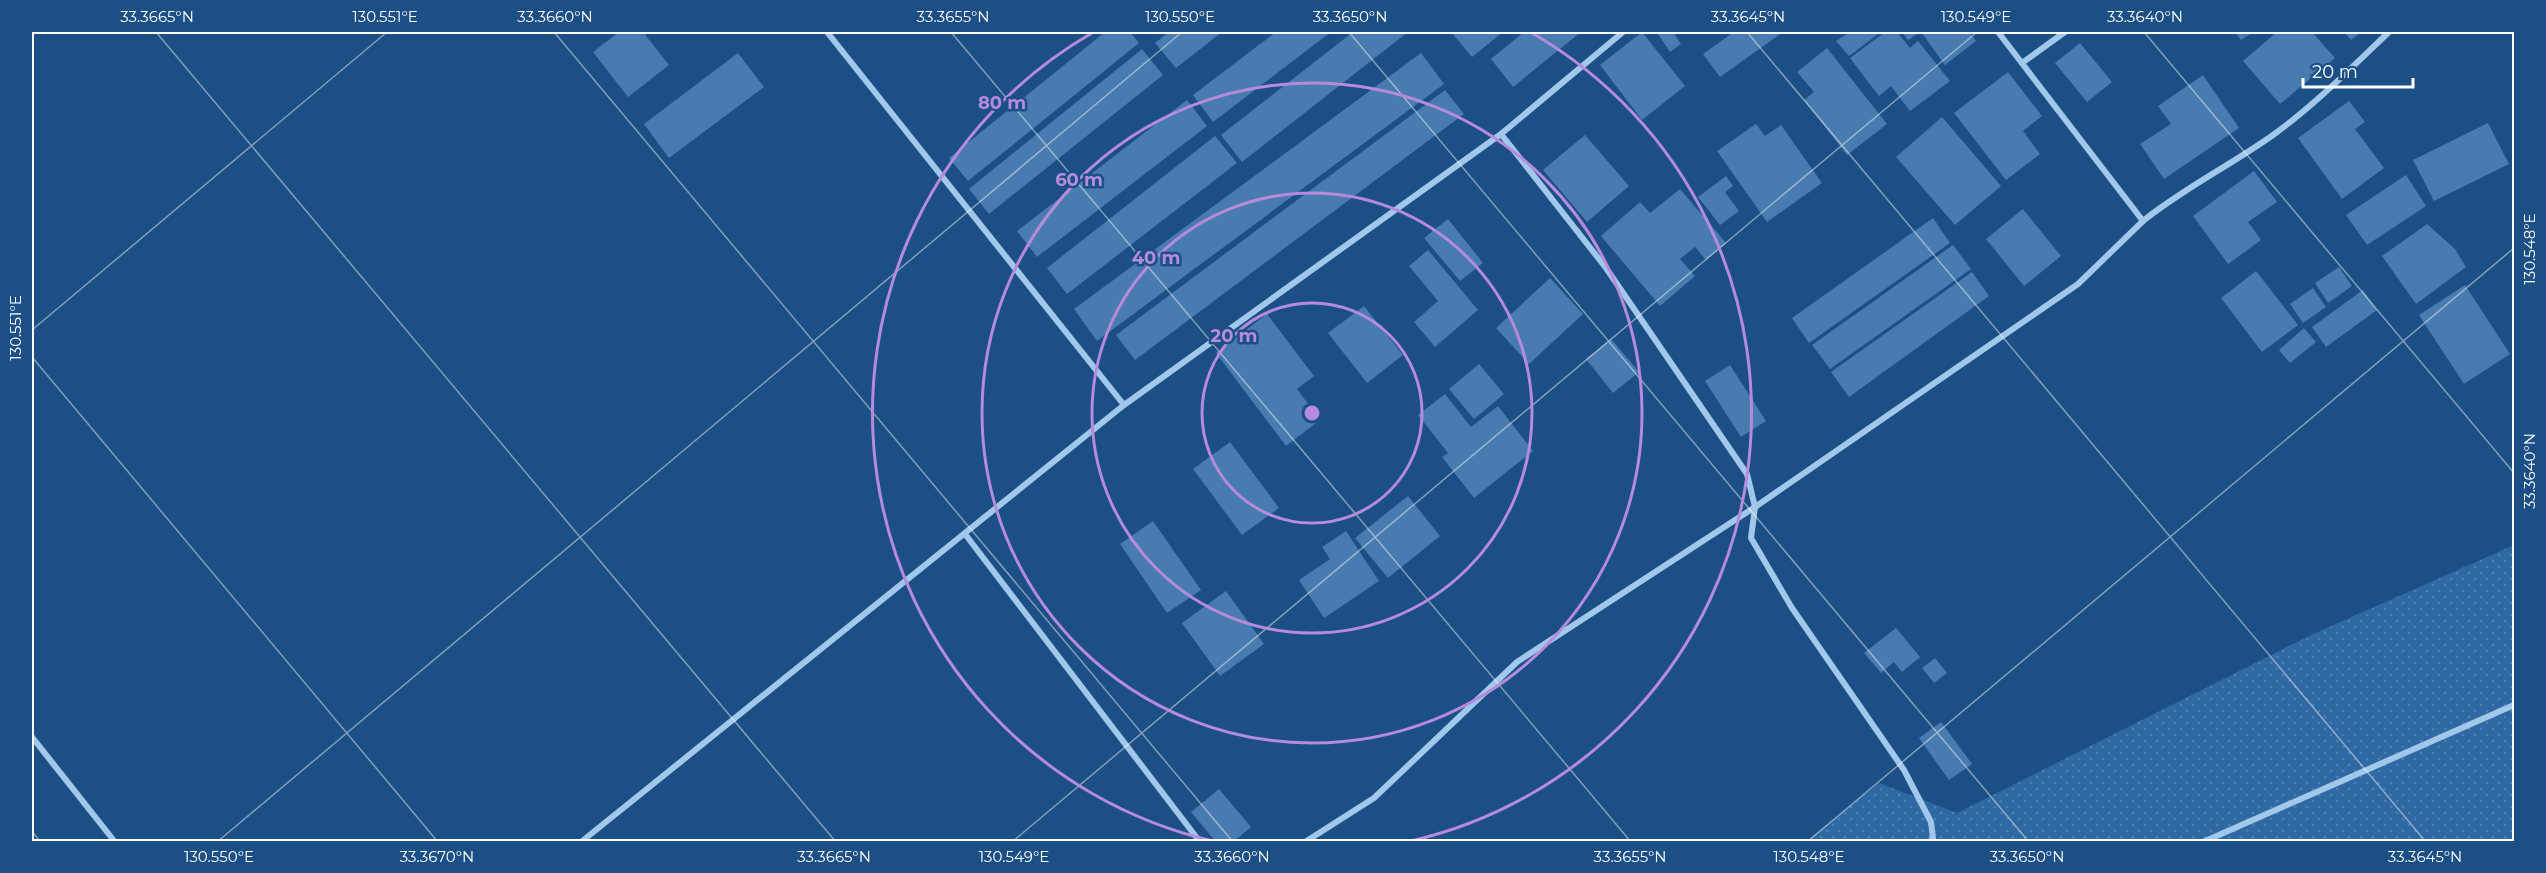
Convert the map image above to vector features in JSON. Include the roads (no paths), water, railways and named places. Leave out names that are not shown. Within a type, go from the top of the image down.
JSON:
[{"type":"street","points":[[827,32],[1124,405]]},
{"type":"street","points":[[581,842],[1124,405],[1501,134],[1623,32]]},
{"type":"street","points":[[1998,32],[2143,221]]},
{"type":"street","points":[[2022,63],[2065,32]]},
{"type":"street","points":[[1305,842],[1374,798],[1517,663],[1755,507],[2078,284],[2167,201],[2273,135],[2335,84],[2389,32]]},
{"type":"street","points":[[1501,134],[1606,268],[1747,474],[1755,507],[1751,538],[1792,608],[1904,770],[1931,822],[1933,838],[1930,842]]},
{"type":"street","points":[[964,534],[1200,842]]},
{"type":"street","points":[[2203,842],[2514,705]]},
{"type":"street","points":[[32,737],[115,842]]}]
